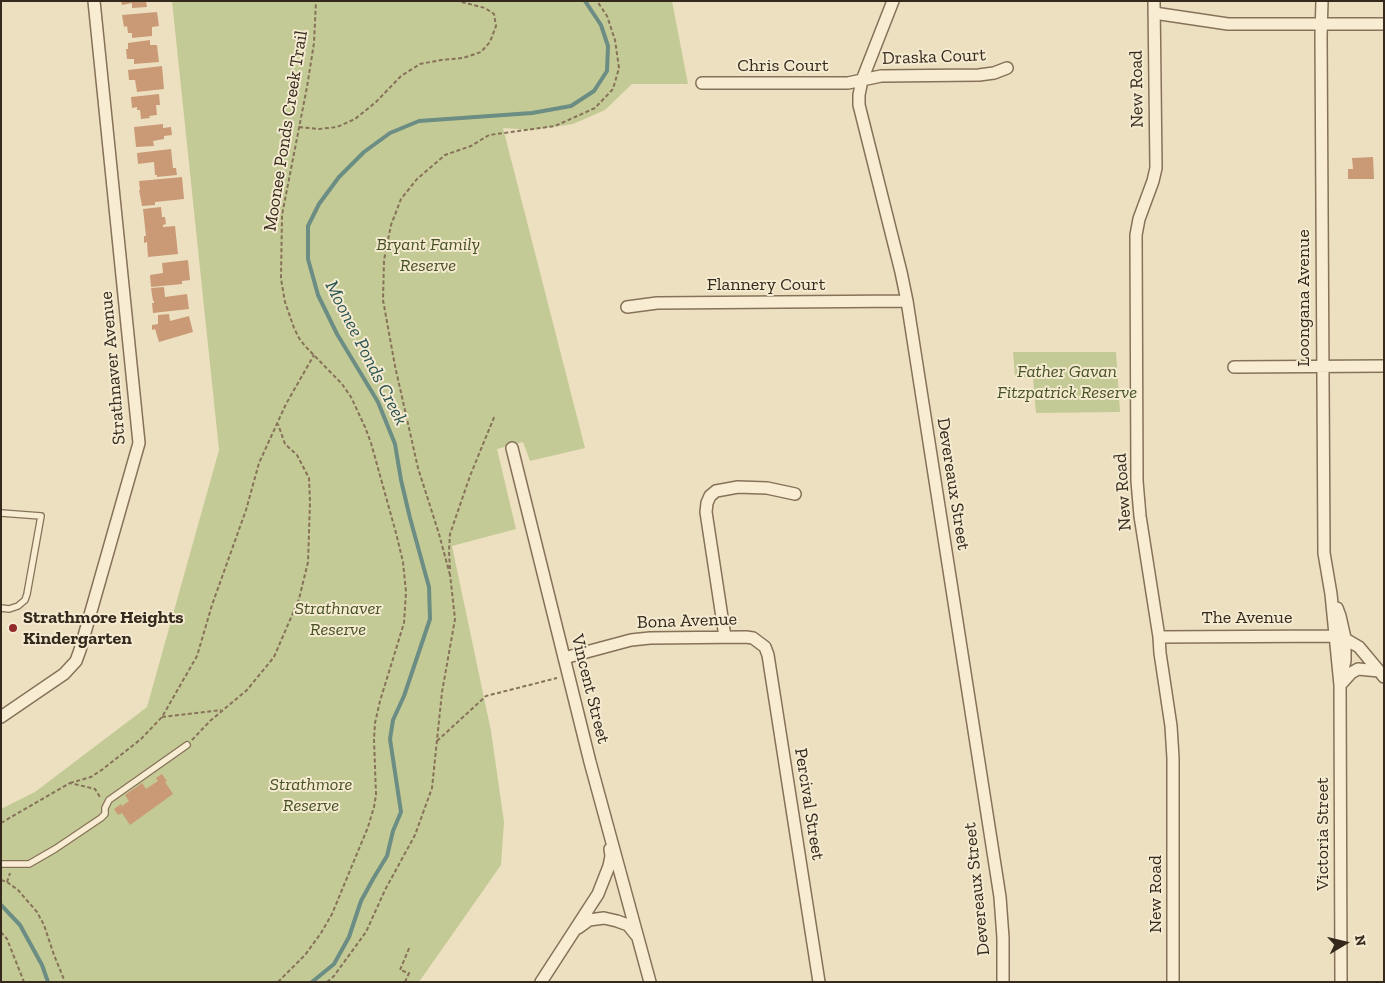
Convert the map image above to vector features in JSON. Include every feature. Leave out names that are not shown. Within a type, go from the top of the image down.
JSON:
[{"type":"street","name":"Strathnaver Avenue","points":[[1,717],[64,674],[76,661],[139,443],[94,1]]},
{"type":"street","name":"Devereaux Street","points":[[892,1],[862,80],[859,105],[907,301],[1000,897],[1003,938],[1003,982]]},
{"type":"street","name":"Loongana Avenue","points":[[1322,1],[1324,553],[1331,594],[1340,616],[1340,637]]},
{"type":"street","points":[[1154,7],[1228,24],[1384,24]]},
{"type":"street","name":"New Road","points":[[1154,7],[1156,168],[1137,226],[1136,235],[1138,481],[1140,516],[1171,726],[1173,758],[1173,982]]},
{"type":"street","name":"Draska Court","points":[[862,80],[881,76],[978,75],[994,73],[1007,68]]},
{"type":"street","name":"Chris Court","points":[[702,83],[848,83],[862,80]]},
{"type":"street","name":"Flannery Court","points":[[627,307],[658,303],[907,301]]},
{"type":"street","points":[[1234,367],[1384,366]]},
{"type":"street","name":"Vincent Street","points":[[512,448],[564,658],[650,982]]},
{"type":"street","points":[[725,637],[706,512],[710,496],[716,491],[723,489],[755,487],[794,494]]},
{"type":"street","name":"The Avenue","points":[[1159,637],[1340,637]]},
{"type":"street","points":[[1340,637],[1359,647],[1381,674]]},
{"type":"street","name":"Victoria Street","points":[[1340,637],[1345,661],[1340,686],[1341,981]]},
{"type":"street","name":"Bona Avenue","points":[[564,658],[641,639],[753,638]]},
{"type":"street","name":"Percival Street","points":[[753,638],[765,647],[768,654],[819,982]]},
{"type":"street","points":[[1340,686],[1350,673],[1358,669],[1381,674]]},
{"type":"street","points":[[541,982],[598,894],[611,856],[608,827]]},
{"type":"street","points":[[574,930],[589,920],[604,918],[628,925],[638,938]]},
{"type":"lane","points":[[1,513],[41,516],[25,600],[18,606],[9,609],[1,608]]},
{"type":"lane","points":[[1,864],[29,864],[55,849],[104,816],[109,800],[187,745]]},
{"type":"path","name":"Moonee Ponds Creek Trail","points":[[278,982],[304,955],[321,933],[332,914],[368,827],[376,794],[375,723],[404,623],[406,592],[403,562],[396,533],[365,427],[351,397],[342,384],[305,346],[294,328],[285,302],[281,279],[282,215],[314,43],[316,1]]},
{"type":"path","points":[[299,127],[337,128],[355,119],[376,102],[401,76],[420,64],[463,58],[481,52],[490,42],[496,26],[494,14],[485,8],[458,1]]},
{"type":"path","points":[[450,575],[418,468],[394,366],[383,300],[384,260],[391,225],[401,200],[417,180],[444,155],[471,146],[490,135],[555,126],[595,108],[613,90],[619,68],[615,40],[607,16],[597,1]]},
{"type":"path","points":[[1,824],[70,783],[91,777],[141,739],[162,718],[197,656],[212,605],[246,510],[259,463],[286,404],[314,354]]},
{"type":"path","points":[[327,982],[334,976],[366,932],[385,890],[415,836],[432,788],[442,692],[455,619],[450,575],[450,534],[470,476],[495,415]]},
{"type":"path","points":[[187,745],[210,721],[248,690],[274,658],[299,599],[308,562],[309,478],[297,455],[285,444],[277,423]]},
{"type":"path","points":[[437,741],[486,696],[557,678]]},
{"type":"path","points":[[162,718],[224,710]]},
{"type":"path","points":[[70,783],[95,788]]},
{"type":"path","points":[[1,880],[8,882],[18,890],[37,912],[44,925],[64,982]]},
{"type":"path","points":[[1,932],[7,940],[24,982]]},
{"type":"path","points":[[405,982],[408,973],[400,970],[410,946]]},
{"type":"green space","name":"Strathmore Reserve","points":[[172,1],[672,1],[688,84],[632,84],[605,110],[573,124],[532,130],[503,128],[585,448],[530,461],[523,442],[497,449],[516,529],[452,546],[491,731],[504,822],[501,865],[419,982],[1,982],[1,809],[35,792],[147,707],[219,450]]},
{"type":"green space","name":"Father Gavan Fitzpatrick Reserve","points":[[1013,352],[1116,352],[1120,412],[1036,413],[1033,378],[1015,376]]},
{"type":"building","points":[[121,1],[146,1],[147,7],[132,8],[132,3],[122,5]]},
{"type":"building","points":[[157,12],[159,26],[152,27],[152,36],[132,38],[132,33],[128,33],[127,26],[124,27],[122,15]]},
{"type":"building","points":[[150,40],[150,45],[157,45],[159,62],[134,64],[134,59],[127,59],[126,49],[128,49],[128,43]]},
{"type":"building","points":[[162,66],[164,89],[137,92],[135,80],[129,80],[128,70]]},
{"type":"building","points":[[159,94],[160,105],[156,105],[157,115],[141,119],[140,110],[137,110],[137,107],[132,108],[131,97]]},
{"type":"building","points":[[163,124],[163,128],[171,127],[172,135],[153,141],[154,146],[136,147],[134,127]]},
{"type":"building","points":[[171,149],[173,168],[176,168],[177,175],[157,177],[155,175],[154,162],[138,164],[137,153]]},
{"type":"building","points":[[1373,157],[1374,179],[1348,179],[1348,169],[1353,169],[1352,158]]},
{"type":"building","points":[[182,177],[184,199],[155,202],[155,205],[142,206],[139,181]]},
{"type":"building","points":[[161,207],[162,217],[165,217],[166,224],[163,227],[175,226],[178,254],[148,257],[147,242],[144,243],[144,236],[146,236],[143,209]]},
{"type":"building","points":[[188,260],[190,280],[182,281],[182,284],[151,287],[150,275],[163,273],[162,263]]},
{"type":"building","points":[[164,287],[165,297],[187,294],[189,309],[153,313],[152,303],[154,301],[151,288]]},
{"type":"building","points":[[169,314],[170,321],[189,316],[193,332],[159,342],[155,329],[152,330],[152,325],[158,324],[158,315]]},
{"type":"building","points":[[162,774],[173,794],[130,825],[122,813],[118,815],[114,809],[129,801],[125,795],[142,783],[146,789],[158,781],[156,778]]},
{"type":"waterway","name":"Moonee Ponds Creek","points":[[312,982],[334,964],[349,937],[361,901],[387,856],[393,831],[401,812],[390,739],[393,720],[404,696],[430,619],[429,587],[410,518],[395,444],[378,402],[337,334],[318,295],[308,259],[308,226],[319,204],[339,177],[364,152],[390,133],[419,121],[532,113],[571,106],[594,91],[607,71],[608,46],[601,25],[585,1]]},
{"type":"waterway","name":"Moonee Ponds Creek","points":[[1,905],[20,925],[42,965],[48,982]]},
{"type":"place","name":"Strathmore Heights Kindergarten","points":[[13,628]]},
{"type":"park label","name":"Bryant Family Reserve","points":[[428,255]]},
{"type":"park label","name":"Strathnaver Reserve","points":[[338,619]]}]
